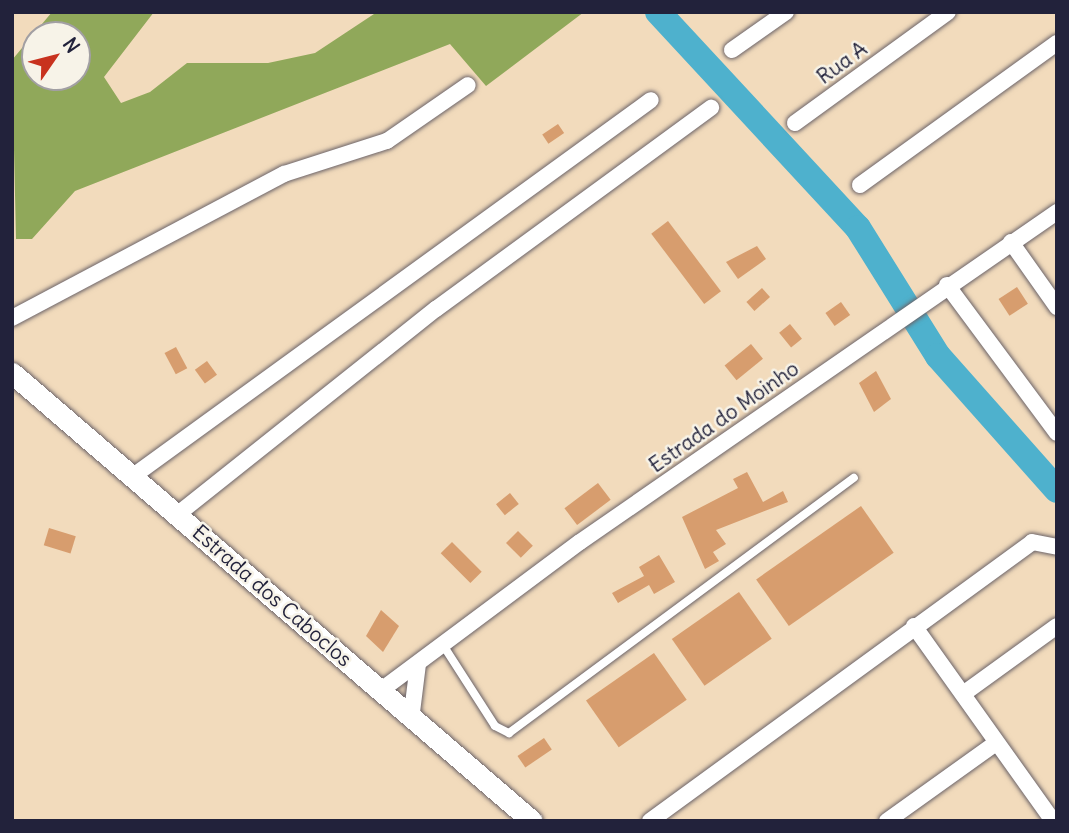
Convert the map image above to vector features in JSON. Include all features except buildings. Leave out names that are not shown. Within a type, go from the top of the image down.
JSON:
[{"type":"street","points":[[732,50],[786,12]]},
{"type":"street","name":"Rua A","points":[[795,123],[948,12]]},
{"type":"street","points":[[860,185],[1057,43]]},
{"type":"street","points":[[12,318],[284,174],[387,141],[468,85]]},
{"type":"street","points":[[136,474],[651,100]]},
{"type":"street","points":[[178,514],[436,309],[711,108]]},
{"type":"street","name":"Estrada do Moinho","points":[[380,691],[890,324],[1057,212]]},
{"type":"street","points":[[1012,242],[1057,307]]},
{"type":"street","points":[[947,285],[1057,433]]},
{"type":"street","name":"Estrada dos Caboclos","points":[[12,373],[136,474],[411,720],[532,821]]},
{"type":"street","points":[[650,821],[1032,542],[1057,547]]},
{"type":"street","points":[[914,626],[1053,821]]},
{"type":"street","points":[[963,694],[1057,626]]},
{"type":"street","points":[[411,720],[412,677],[420,662]]},
{"type":"street","points":[[887,821],[996,743]]},
{"type":"lane","points":[[443,645],[495,726],[509,733],[854,478]]},
{"type":"green space","points":[[52,12],[154,12],[104,77],[121,103],[150,92],[187,63],[268,63],[315,53],[377,12],[584,12],[486,86],[450,44],[75,191],[32,239],[16,239],[12,60],[21,49],[21,91],[91,91],[91,21],[44,21]]},
{"type":"waterway","points":[[658,12],[858,228],[938,356],[1057,490]]}]
